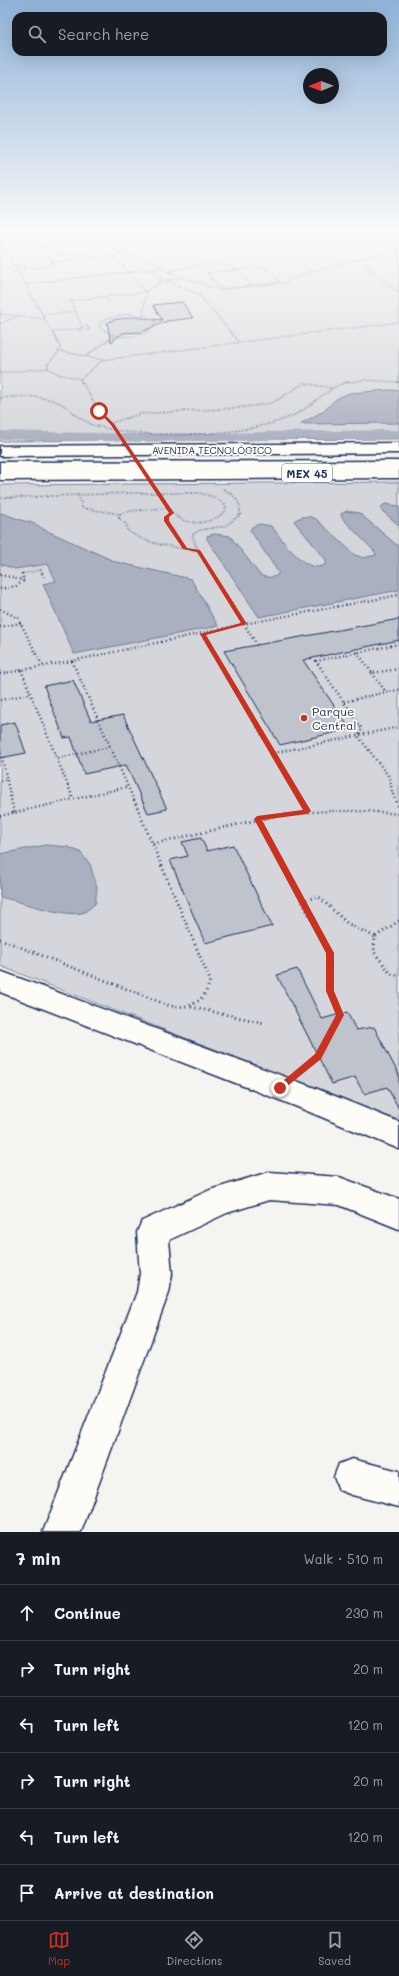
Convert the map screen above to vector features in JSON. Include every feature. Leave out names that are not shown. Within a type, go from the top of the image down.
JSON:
[{"type":"main road","name":"AVENIDA TECNOLÓGICO","points":[[0,450],[399,448]]},
{"type":"main road","points":[[214,466],[237,450]]},
{"type":"main road","points":[[0,458],[214,466],[399,456]]},
{"type":"main road","name":"AVENIDA TECNOLÓGICO","points":[[0,475],[214,466],[399,473]]},
{"type":"main road","points":[[0,467],[399,466]]},
{"type":"main road","points":[[0,981],[280,1088],[399,1136]]},
{"type":"main road","points":[[62,1532],[153,1292],[156,1274],[153,1232],[221,1200],[269,1186],[339,1191],[399,1214]]},
{"type":"main road","points":[[352,1477],[399,1489]]},
{"type":"path","points":[[37,304],[60,346],[59,351],[48,364],[48,368]]},
{"type":"path","points":[[72,304],[82,327]]},
{"type":"path","points":[[143,315],[144,304]]},
{"type":"path","points":[[207,304],[239,342]]},
{"type":"path","points":[[43,315],[74,312]]},
{"type":"path","points":[[0,314],[45,319]]},
{"type":"path","points":[[0,324],[18,315]]},
{"type":"path","points":[[120,315],[143,315],[156,322],[153,330],[140,335],[114,335],[101,330],[99,326],[100,322],[120,315]]},
{"type":"path","points":[[59,351],[103,360],[399,322]]},
{"type":"path","points":[[53,332],[78,329],[82,327],[91,328],[86,331],[78,329]]},
{"type":"path","points":[[86,356],[114,335]]},
{"type":"path","points":[[80,379],[103,360]]},
{"type":"path","points":[[0,373],[48,368],[58,374],[80,379],[99,411],[111,424],[165,504],[172,513],[180,519],[187,522],[210,521],[219,518],[225,512],[226,505],[221,499],[199,493],[78,494],[0,498]]},
{"type":"path","points":[[0,398],[28,397],[53,401],[62,405],[87,422],[108,429],[195,433],[250,428],[276,422],[306,409],[332,388],[351,381],[399,382]]},
{"type":"path","points":[[111,424],[140,414],[210,410],[266,404],[274,402],[304,384],[332,388]]},
{"type":"path","points":[[223,489],[238,499],[241,506],[240,515],[225,526],[196,531],[192,535],[198,551],[257,645]]},
{"type":"path","points":[[78,494],[82,508],[120,514],[126,511],[154,511],[168,508]]},
{"type":"path","points":[[172,513],[166,517],[166,521],[185,549]]},
{"type":"path","points":[[120,514],[119,518],[128,525],[127,530],[133,535],[142,537],[153,544],[198,551]]},
{"type":"path","points":[[24,580],[22,573],[41,570],[44,577]]},
{"type":"path","points":[[0,575],[24,580]]},
{"type":"path","points":[[0,589],[22,584],[24,580]]},
{"type":"path","points":[[0,674],[42,665],[72,661],[244,624],[399,595]]},
{"type":"path","points":[[0,609],[14,615],[21,623],[42,665]]},
{"type":"path","points":[[0,627],[21,623]]},
{"type":"path","points":[[202,634],[274,753],[307,811]]},
{"type":"path","points":[[358,736],[362,729],[316,661],[399,644]]},
{"type":"path","points":[[357,652],[386,692]]},
{"type":"path","points":[[72,661],[153,844],[210,980],[209,990],[191,1007]]},
{"type":"path","points":[[372,673],[399,669]]},
{"type":"path","points":[[21,670],[73,798]]},
{"type":"path","points":[[344,702],[399,690]]},
{"type":"path","points":[[0,700],[30,694]]},
{"type":"path","points":[[274,753],[399,728]]},
{"type":"path","points":[[358,736],[390,778],[392,792],[399,808]]},
{"type":"path","points":[[58,758],[110,747]]},
{"type":"path","points":[[0,749],[14,813]]},
{"type":"path","points":[[0,781],[6,779]]},
{"type":"path","points":[[0,816],[73,798],[127,787]]},
{"type":"path","points":[[153,844],[257,819],[307,811],[383,811],[399,814]]},
{"type":"path","points":[[257,819],[330,953],[330,991],[340,1015],[318,1056],[280,1088]]},
{"type":"path","points":[[302,901],[316,897],[320,898],[347,923],[375,937]]},
{"type":"path","points":[[375,937],[399,921]]},
{"type":"path","points":[[375,937],[374,952],[390,974],[399,976]]},
{"type":"path","points":[[0,939],[170,1006],[191,1007],[265,1023]]},
{"type":"shaded area","points":[[0,304],[399,304],[399,439],[0,441]]},
{"type":"shaded area","points":[[399,482],[399,1121],[0,966],[0,485]]},
{"type":"water","points":[[392,390],[399,391],[399,423],[300,424],[325,410],[336,399],[349,393]]},
{"type":"water","points":[[385,504],[399,506],[399,525],[381,510],[381,507]]},
{"type":"water","points":[[347,511],[359,513],[399,547],[399,590],[259,617],[207,539],[207,536],[214,534],[230,536],[260,575],[267,577],[278,575],[278,572],[250,530],[252,527],[260,524],[271,526],[288,547],[303,562],[311,566],[319,567],[326,564],[326,560],[294,521],[299,518],[310,517],[316,519],[355,555],[363,558],[376,555],[375,552],[342,518],[341,514]]},
{"type":"water","points":[[0,513],[34,523],[43,529],[116,562],[191,579],[218,626],[74,654],[43,584],[56,581],[48,564],[15,569],[0,564]]},
{"type":"water","points":[[46,845],[68,847],[80,852],[90,864],[97,888],[95,904],[85,912],[77,914],[43,909],[0,897],[0,854]]},
{"type":"building","points":[[184,304],[193,318],[167,321],[141,332],[123,333],[111,342],[107,323],[113,320],[132,317],[162,320],[153,305]]},
{"type":"building","points":[[399,619],[399,640],[303,660],[350,729],[280,745],[224,651]]},
{"type":"building","points":[[73,680],[91,721],[123,715],[167,809],[148,813],[126,765],[84,774],[71,737],[64,738],[44,686]]},
{"type":"building","points":[[15,722],[26,753],[0,758],[0,725]]},
{"type":"building","points":[[201,838],[207,851],[233,845],[272,926],[205,943],[170,860],[188,856],[182,842]]},
{"type":"building","points":[[297,969],[322,1019],[347,1012],[356,1030],[374,1027],[399,1075],[399,1109],[387,1087],[364,1094],[355,1077],[332,1084],[277,975]]},
{"type":"waterway","points":[[0,435],[142,438],[399,434]]},
{"type":"place","name":"Parque Central","points":[[304,718]]},
{"type":"route","points":[[99,411],[112,424],[172,513],[166,517],[166,521],[185,549],[198,551],[244,624],[202,634],[274,753],[307,811],[257,819],[330,953],[330,991],[340,1015],[318,1056],[280,1088]]}]
